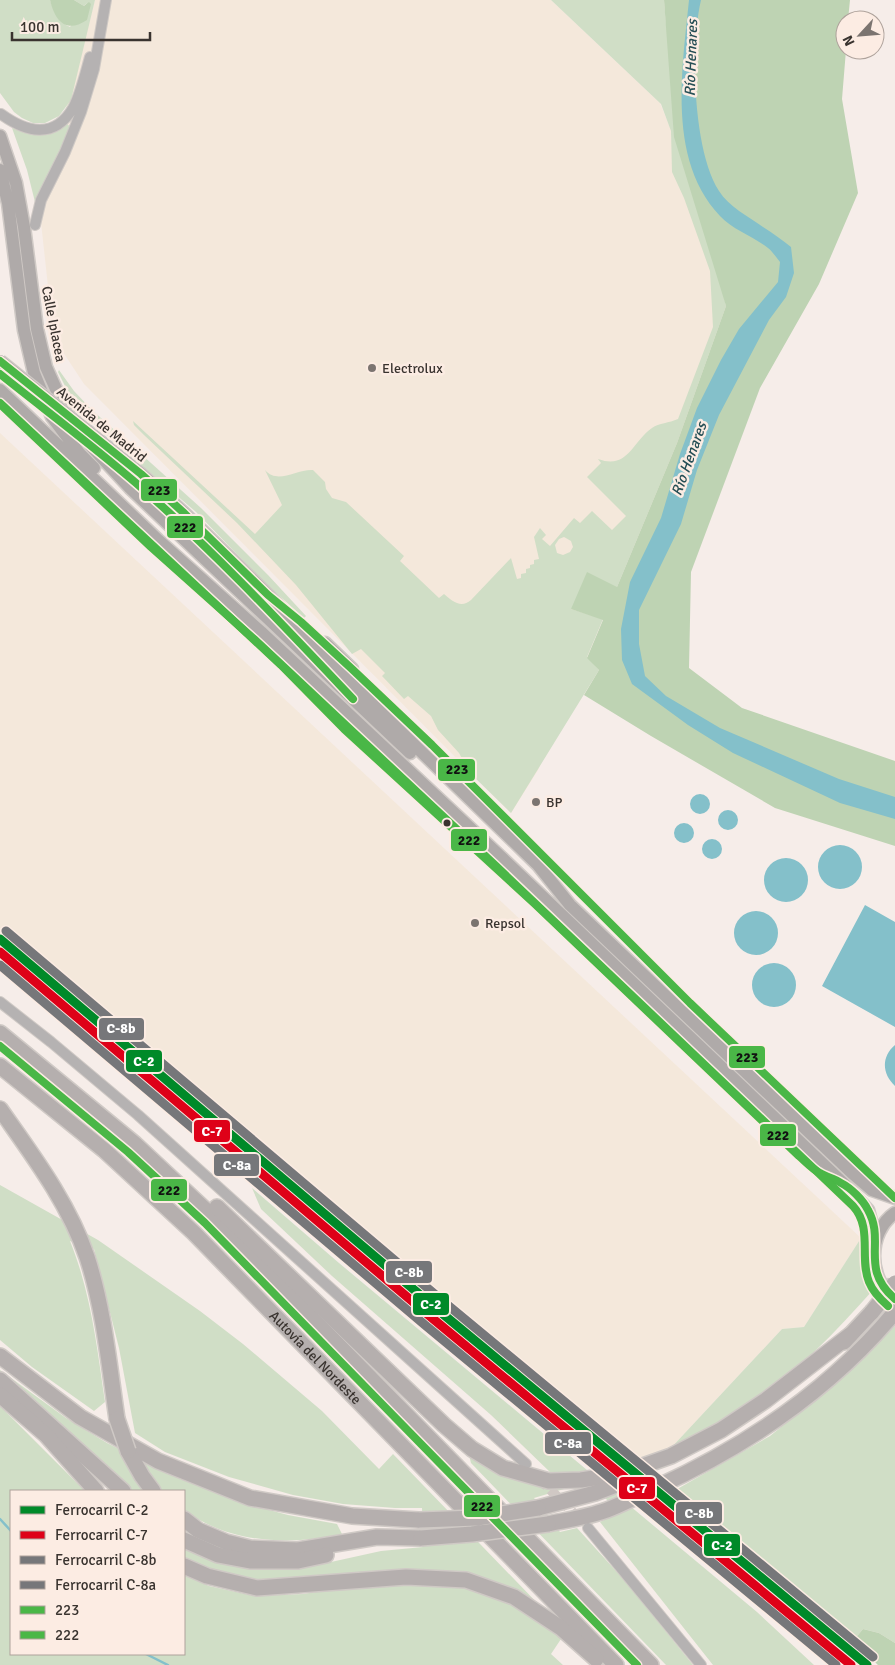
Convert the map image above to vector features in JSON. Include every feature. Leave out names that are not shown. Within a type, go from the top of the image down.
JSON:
[{"type":"highway","name":"Autovía del Nordeste","points":[[0,1032],[135,1144],[212,1216],[652,1665]]},
{"type":"highway","name":"Autovía del Nordeste","points":[[0,1066],[104,1150],[194,1233],[616,1665]]},
{"type":"highway","points":[[0,1109],[42,1168],[64,1205],[86,1257],[97,1295],[117,1419],[128,1450],[142,1476],[152,1490]]},
{"type":"highway","points":[[135,1144],[183,1175],[444,1425],[472,1449],[503,1468],[549,1481],[581,1480],[678,1464]]},
{"type":"highway","points":[[185,1540],[218,1555],[250,1561],[298,1561],[346,1550],[421,1538],[472,1534],[548,1524],[607,1510],[678,1464],[726,1436],[770,1407],[812,1375],[872,1312],[895,1283]]},
{"type":"highway","points":[[0,1356],[80,1417],[150,1456],[250,1498],[352,1516],[419,1520],[477,1518],[538,1508],[595,1493],[678,1464],[732,1450],[775,1422],[822,1386],[854,1356],[895,1312]]},
{"type":"highway","points":[[0,1380],[122,1490]]},
{"type":"highway","points":[[0,1395],[46,1435],[95,1490]]},
{"type":"highway","points":[[185,1520],[198,1530],[226,1542],[250,1548],[298,1550],[377,1537],[421,1538]]},
{"type":"highway","points":[[185,1566],[207,1576],[257,1588],[406,1577],[466,1580],[514,1597],[561,1628],[602,1665]]},
{"type":"main road","name":"Calle Iplacea","points":[[0,136],[16,183],[24,227],[37,329],[46,367],[66,411],[91,446],[147,504],[570,905]]},
{"type":"main road","name":"Calle Iplacea","points":[[0,170],[10,219],[24,330],[34,373],[52,417],[80,454],[262,632]]},
{"type":"main road","name":"Avenida de Madrid","points":[[0,361],[141,474],[268,595],[370,702],[538,865],[570,905],[852,1174],[872,1190],[895,1198]]},
{"type":"main road","points":[[0,390],[158,540],[262,632],[844,1184],[868,1210],[876,1240]]},
{"type":"main road","points":[[268,595],[301,622],[352,669]]},
{"type":"main road","points":[[895,1213],[880,1230],[876,1240],[874,1258],[877,1274],[882,1286],[895,1299]]},
{"type":"street","points":[[35,225],[41,200],[65,152],[81,112],[94,69],[106,0]]},
{"type":"street","points":[[0,114],[13,123],[30,130],[44,130],[58,124],[68,115],[74,107],[103,15]]},
{"type":"street","points":[[0,1002],[138,1115],[526,1464]]},
{"type":"street","points":[[588,1528],[701,1665]]},
{"type":"shaded area","points":[[95,0],[551,0],[660,103],[674,137],[726,306],[677,443],[587,657],[538,770],[511,813],[84,384],[61,349],[50,305],[41,222],[57,141]]},
{"type":"shaded area","points":[[0,433],[861,1238],[804,1327],[782,1329],[670,1449],[635,1461],[620,1455],[120,1035],[0,928]]},
{"type":"green space","points":[[0,0],[50,0],[60,19],[70,27],[87,3],[84,6],[74,0],[95,0],[71,100],[59,116],[45,123],[33,123],[22,118],[14,112],[0,93]]},
{"type":"green space","points":[[50,0],[74,0],[84,6],[89,2],[91,4],[87,20],[73,26],[62,23],[55,14]]},
{"type":"green space","points":[[551,0],[664,0],[666,24],[726,306],[677,443],[617,587],[571,609],[603,619],[587,657],[599,670],[511,813],[470,773],[459,753],[438,730],[431,716],[408,696],[404,699],[382,676],[385,673],[361,649],[352,654],[296,585],[237,523],[134,425],[133,421],[255,534],[282,505],[265,470],[270,474],[281,476],[313,470],[325,482],[326,489],[332,498],[346,502],[404,556],[400,561],[439,598],[444,594],[460,604],[471,600],[511,558],[517,579],[521,578],[521,574],[526,573],[526,569],[534,564],[534,560],[539,559],[534,537],[540,528],[546,535],[542,539],[550,546],[574,518],[580,523],[592,511],[612,530],[626,516],[587,477],[601,463],[598,459],[616,461],[623,458],[652,428],[678,419],[713,327],[710,271],[684,198],[672,172],[671,131],[661,104]],"holes":[[[564,537],[571,541],[573,547],[570,552],[563,555],[557,553],[555,545],[559,539]]]},
{"type":"green space","points":[[664,0],[850,0],[849,10],[835,10],[835,60],[845,60],[842,99],[858,193],[819,284],[760,388],[691,572],[689,668],[742,708],[895,761],[895,846],[775,808],[584,695],[599,670],[587,658],[603,620],[571,609],[587,572],[617,587],[677,443],[726,306],[674,137]]},
{"type":"green space","points":[[67,124],[71,127],[35,202],[27,170],[12,128],[40,135],[53,132]]},
{"type":"green space","points":[[59,370],[74,391],[91,409],[201,508],[268,575],[306,616],[304,618],[265,583],[196,512],[77,410],[58,372]]},
{"type":"green space","points":[[0,1185],[98,1240],[200,1311],[243,1344],[322,1411],[379,1469],[393,1454],[543,1609],[419,1571],[364,1572],[302,1581],[261,1583],[185,1562],[185,1547],[234,1565],[273,1570],[331,1562],[381,1551],[423,1547],[422,1508],[343,1504],[293,1495],[229,1477],[165,1452],[135,1433],[119,1348],[94,1249],[70,1241],[88,1300],[105,1402],[94,1411],[32,1367],[0,1340]]},
{"type":"green space","points":[[252,1188],[757,1612],[814,1665],[713,1665],[600,1522],[620,1512],[577,1472],[551,1473],[491,1415],[332,1276],[261,1209]]},
{"type":"green space","points":[[861,1238],[866,1273],[873,1290],[799,1366],[728,1417],[670,1449],[782,1329],[804,1327]]},
{"type":"green space","points":[[895,1326],[895,1643],[879,1633],[863,1629],[853,1641],[672,1492],[770,1436],[847,1374]]},
{"type":"green space","points":[[0,1370],[66,1418],[107,1443],[180,1479],[243,1503],[288,1515],[337,1524],[342,1534],[301,1540],[260,1539],[239,1535],[201,1521],[185,1511],[185,1490],[162,1490],[159,1487],[130,1490],[0,1373]]},
{"type":"green space","points":[[0,1406],[84,1490],[10,1490],[10,1655],[185,1655],[185,1575],[209,1586],[254,1596],[303,1594],[373,1583],[447,1583],[502,1599],[536,1616],[563,1636],[551,1654],[563,1665],[0,1665]]},
{"type":"green space","points":[[469,1455],[503,1473],[530,1484],[564,1489],[534,1498],[560,1532],[577,1528],[626,1582],[693,1665],[666,1665],[471,1463]]},
{"type":"green space","points":[[863,1629],[879,1633],[895,1643],[895,1665],[878,1665],[853,1641]]},
{"type":"water","name":"Río Henares","points":[[689,0],[701,0],[696,44],[696,98],[699,125],[710,173],[719,191],[728,202],[791,247],[794,273],[786,297],[769,320],[719,415],[697,470],[681,524],[639,610],[639,644],[645,676],[666,696],[720,728],[839,779],[895,797],[895,819],[840,803],[733,753],[688,725],[632,684],[622,660],[621,629],[630,582],[661,518],[680,454],[697,408],[739,329],[778,282],[780,262],[768,248],[720,216],[703,194],[692,168],[685,142],[682,113],[683,55]]},
{"type":"water","points":[[696,794],[704,794],[710,800],[710,808],[704,814],[696,814],[690,808],[690,800]]},
{"type":"water","points":[[724,810],[732,810],[738,816],[738,824],[732,830],[724,830],[718,824],[718,816]]},
{"type":"water","points":[[680,823],[688,823],[694,829],[694,837],[688,843],[680,843],[674,837],[674,829]]},
{"type":"water","points":[[708,839],[716,839],[722,845],[722,853],[716,859],[708,859],[702,853],[702,845]]},
{"type":"water","points":[[836,845],[844,845],[856,851],[862,867],[856,883],[844,889],[836,889],[824,883],[818,871],[818,863],[824,851]]},
{"type":"water","points":[[782,858],[790,858],[802,864],[808,880],[802,896],[790,902],[782,902],[770,896],[764,884],[764,876],[770,864]]},
{"type":"water","points":[[865,905],[895,922],[895,1027],[822,986]]},
{"type":"water","points":[[752,911],[760,911],[772,917],[778,933],[772,949],[760,955],[752,955],[740,949],[734,937],[734,929],[740,917]]},
{"type":"water","points":[[770,963],[778,963],[790,969],[796,985],[790,1001],[778,1007],[770,1007],[758,1001],[752,989],[752,981],[758,969]]},
{"type":"water","points":[[895,1045],[895,1086],[886,1071],[885,1060]]},
{"type":"waterway","points":[[0,1519],[10,1530]]},
{"type":"waterway","points":[[148,1655],[168,1665]]},
{"type":"tunnel","points":[[540,1479],[580,1520]]},
{"type":"rail line","name":"C-8b","points":[[6,931],[444,1302],[873,1657]]},
{"type":"rail line","name":"C-2","points":[[0,939],[438,1310],[867,1665]]},
{"type":"rail line","name":"C-7","points":[[0,952],[432,1318],[851,1665]]},
{"type":"rail line","name":"C-8a","points":[[0,965],[425,1325],[836,1665]]},
{"type":"transit line","name":"223","points":[[0,361],[141,474],[268,595],[301,622],[352,669],[432,745],[690,1003],[895,1198]]},
{"type":"transit line","name":"222","points":[[0,374],[103,455],[165,508],[247,588],[353,699]]},
{"type":"transit line","name":"223","points":[[0,403],[281,665],[344,729],[535,904],[799,1156],[817,1171],[845,1185],[856,1195],[866,1206],[873,1222],[875,1266],[878,1277],[884,1288],[895,1299]]},
{"type":"transit line","name":"222","points":[[0,404],[151,547],[254,639],[496,866],[853,1206],[863,1224],[865,1263],[869,1282],[877,1295],[888,1306]]},
{"type":"transit line","name":"222","points":[[0,1046],[128,1152],[205,1223],[637,1665]]},
{"type":"place","name":"Electrolux","points":[[372,368]]},
{"type":"place","name":"BP","points":[[536,802]]},
{"type":"place","name":"Repsol","points":[[475,923]]}]
